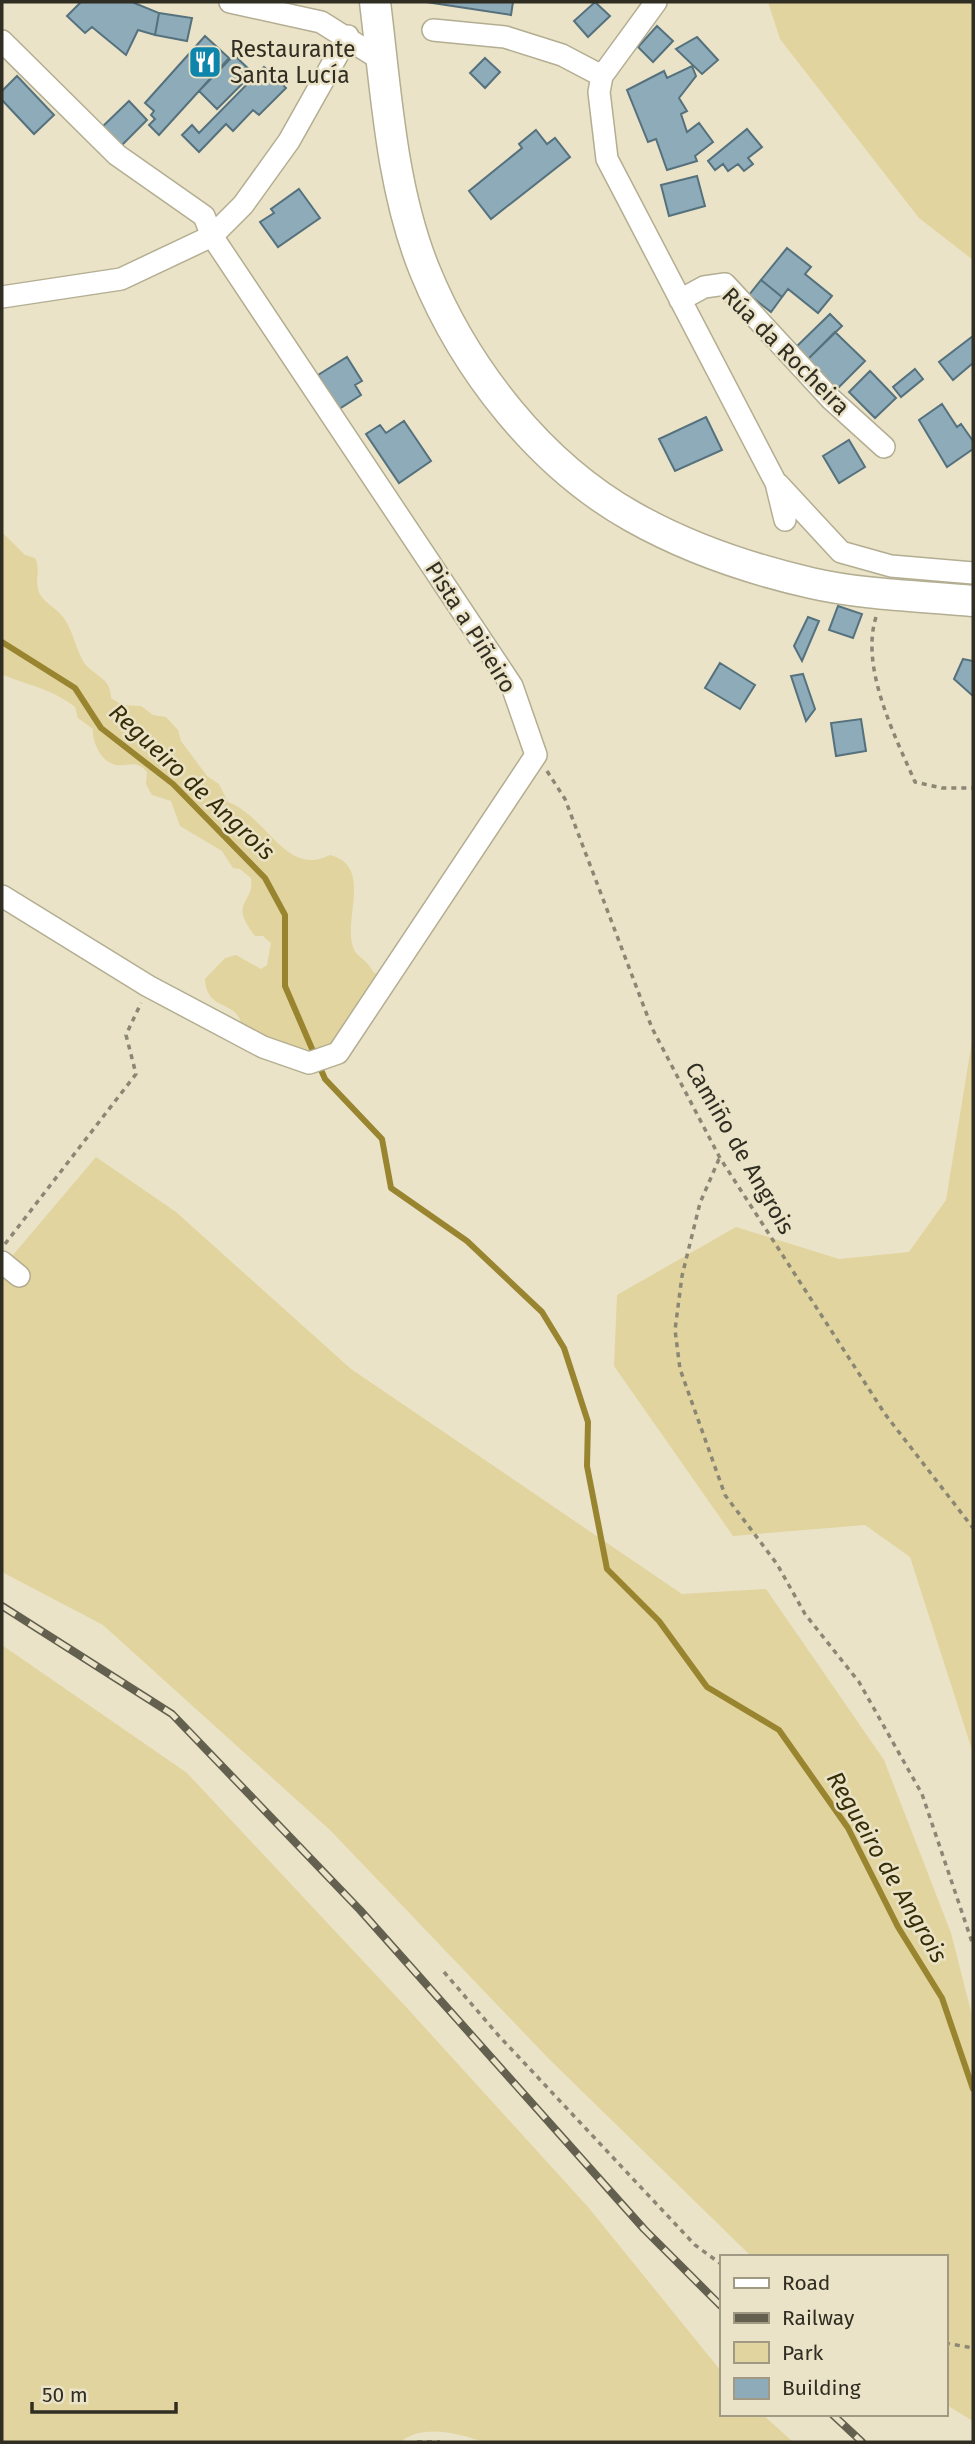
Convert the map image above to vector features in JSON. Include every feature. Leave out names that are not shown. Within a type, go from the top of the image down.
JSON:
[{"type":"highway","points":[[375,2],[396,170],[425,271],[470,358],[552,458],[632,517],[744,566],[814,584],[973,601]]},
{"type":"highway","points":[[391,2],[412,188],[431,244],[464,319],[496,368],[564,441],[631,492],[705,532],[774,555],[860,573],[973,583]]},
{"type":"street","points":[[230,2],[321,22],[348,36],[383,61]]},
{"type":"street","points":[[433,30],[505,37],[562,55],[603,76],[656,2]]},
{"type":"street","points":[[2,298],[121,279],[212,236],[243,205],[289,141],[348,36]]},
{"type":"street","name":"Pista a Piñeiro","points":[[2,41],[117,155],[204,216],[212,236],[512,686],[536,755]]},
{"type":"street","name":"Rúa da Rocheira","points":[[603,76],[599,92],[607,159],[776,483],[785,520]]},
{"type":"street","name":"Rúa da Rocheira","points":[[680,300],[704,287],[725,284],[831,399],[884,447]]},
{"type":"street","points":[[776,483],[841,552],[891,566],[973,573]]},
{"type":"street","points":[[2,896],[148,986],[263,1047],[309,1063],[338,1053],[536,755]]},
{"type":"street","points":[[2,1262],[19,1276]]},
{"type":"path","points":[[884,592],[870,636],[884,710],[915,782],[943,788],[973,788]]},
{"type":"path","name":"Camiño de Angrois","points":[[536,755],[565,799],[652,1028],[720,1158],[885,1414],[973,1528]]},
{"type":"path","points":[[2,1249],[136,1074],[126,1035],[148,986]]},
{"type":"path","points":[[720,1158],[700,1203],[682,1276],[675,1330],[680,1369],[725,1494],[777,1564],[805,1614],[859,1682],[922,1794],[973,1945]]},
{"type":"path","points":[[444,1972],[499,2036],[695,2245],[720,2263]]},
{"type":"path","points":[[947,2343],[973,2348]]},
{"type":"path","points":[[417,2442],[440,2442]]},
{"type":"green space","points":[[768,2],[973,2],[973,260],[919,218],[780,39]]},
{"type":"green space","points":[[2,532],[25,555],[35,558],[40,594],[63,617],[83,661],[105,681],[111,698],[122,705],[141,706],[153,715],[166,717],[178,730],[181,741],[207,776],[219,784],[228,802],[242,809],[289,852],[301,858],[315,860],[330,855],[343,861],[350,870],[354,881],[351,922],[353,947],[374,972],[383,976],[341,1040],[307,1059],[242,1028],[235,1013],[211,997],[205,979],[225,958],[236,955],[261,969],[267,965],[271,943],[263,936],[255,936],[243,916],[242,909],[251,887],[251,878],[240,869],[233,868],[222,851],[180,826],[171,801],[152,795],[146,784],[147,772],[143,768],[136,765],[116,765],[106,760],[96,745],[93,729],[78,718],[75,707],[49,692],[3,675]]},
{"type":"green space","points":[[973,1035],[973,1753],[910,1557],[865,1525],[733,1536],[614,1366],[617,1295],[736,1227],[839,1259],[909,1252],[946,1200]]},
{"type":"green space","points":[[96,1157],[176,1212],[351,1369],[682,1594],[766,1589],[884,1760],[951,1933],[973,2019],[973,2421],[947,2405],[947,2255],[750,2255],[550,2060],[330,1830],[103,1625],[2,1572],[2,1268]]},
{"type":"green space","points":[[2,1645],[187,1773],[407,2008],[588,2207],[720,2370],[720,2416],[764,2416],[793,2442],[485,2442],[453,2433],[431,2432],[410,2436],[400,2442],[2,2442]]},
{"type":"building","points":[[81,2],[132,2],[159,13],[155,35],[138,30],[126,55],[92,27],[85,33],[67,16]]},
{"type":"building","points":[[426,2],[513,2],[511,15]]},
{"type":"building","points":[[595,2],[610,16],[588,37],[574,21]]},
{"type":"building","points":[[159,13],[192,18],[187,41],[155,35]]},
{"type":"building","points":[[657,26],[673,41],[653,62],[638,47]]},
{"type":"building","points":[[205,36],[229,58],[159,135],[149,125],[155,119],[151,115],[154,111],[145,103]]},
{"type":"building","points":[[697,37],[718,60],[702,74],[676,49]]},
{"type":"building","points":[[234,55],[253,73],[217,109],[199,91]]},
{"type":"building","points":[[485,58],[500,72],[485,88],[470,73]]},
{"type":"building","points":[[692,66],[696,76],[679,98],[687,111],[681,114],[687,132],[699,123],[713,142],[695,156],[697,161],[667,170],[656,139],[648,142],[627,90],[664,71],[667,78]]},
{"type":"building","points":[[264,67],[286,88],[259,115],[253,110],[233,131],[226,124],[199,152],[182,135],[192,125],[199,133]]},
{"type":"building","points":[[17,76],[54,115],[34,134],[2,100],[2,91]]},
{"type":"building","points":[[129,101],[147,120],[119,148],[100,129]]},
{"type":"building","points":[[747,129],[762,147],[748,158],[753,164],[744,171],[738,164],[728,171],[723,164],[715,170],[708,161]]},
{"type":"building","points":[[536,130],[547,144],[555,138],[570,157],[491,219],[469,191],[522,148],[519,144]]},
{"type":"building","points":[[697,176],[705,206],[669,216],[661,185]]},
{"type":"building","points":[[299,189],[320,218],[278,247],[260,222],[274,213],[271,209]]},
{"type":"building","points":[[787,248],[811,267],[805,274],[832,296],[818,313],[788,289],[782,297],[761,280]]},
{"type":"building","points":[[761,280],[782,297],[771,312],[749,295]]},
{"type":"building","points":[[830,314],[842,326],[807,360],[795,348]]},
{"type":"building","points":[[835,332],[865,361],[837,389],[807,360]]},
{"type":"building","points":[[973,336],[973,363],[953,380],[939,362]]},
{"type":"building","points":[[347,357],[362,381],[355,385],[361,395],[339,409],[318,375]]},
{"type":"building","points":[[915,369],[923,379],[901,397],[893,387]]},
{"type":"building","points":[[870,371],[896,398],[875,418],[849,392]]},
{"type":"building","points":[[942,404],[957,427],[961,424],[973,441],[973,449],[947,467],[919,420]]},
{"type":"building","points":[[706,417],[722,450],[675,471],[659,439]]},
{"type":"building","points":[[404,421],[431,461],[399,483],[366,434],[380,425],[386,433]]},
{"type":"building","points":[[849,440],[865,467],[839,483],[823,456]]},
{"type":"building","points":[[838,606],[862,614],[853,638],[829,630]]},
{"type":"building","points":[[808,617],[819,621],[802,661],[794,646]]},
{"type":"building","points":[[963,659],[973,661],[973,696],[954,679]]},
{"type":"building","points":[[720,663],[755,685],[740,709],[705,688]]},
{"type":"building","points":[[803,674],[815,709],[806,721],[791,676]]},
{"type":"building","points":[[861,719],[866,751],[836,756],[831,723]]},
{"type":"waterway","name":"Regueiro de Angrois","points":[[2,642],[75,688],[101,728],[173,784],[265,878],[285,915],[285,986],[325,1079],[382,1139],[391,1188],[467,1241],[542,1312],[564,1348],[588,1422],[587,1466],[607,1569],[659,1621],[707,1687],[779,1730],[848,1828],[898,1927],[942,1998],[973,2089]]},
{"type":"railway","points":[[2,1606],[172,1714],[360,1910],[644,2229],[720,2305]]},
{"type":"railway","points":[[834,2416],[862,2442]]},
{"type":"place","name":"Restaurante Santa Lucía","points":[[205,62]]}]
